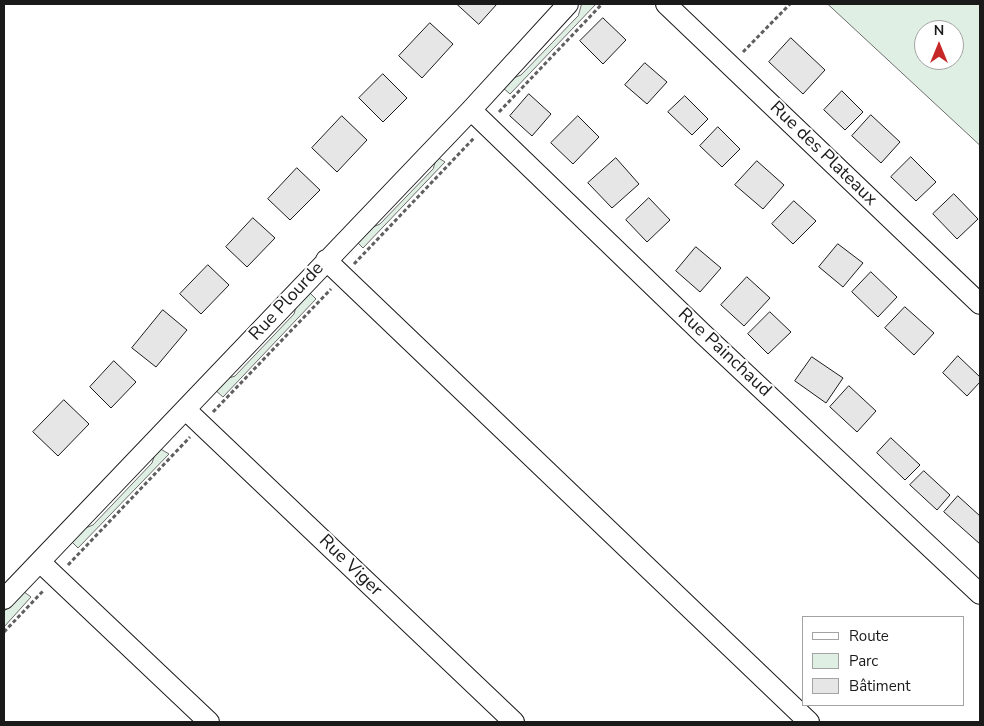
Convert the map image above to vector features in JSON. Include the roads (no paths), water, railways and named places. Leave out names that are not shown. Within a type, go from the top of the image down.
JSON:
[{"type":"street","name":"Rue Plourde","points":[[4,599],[471,110],[568,4]]},
{"type":"street","name":"Rue des Plateaux","points":[[666,4],[980,304]]},
{"type":"street","name":"Rue Painchaud","points":[[471,110],[695,326],[980,594]]},
{"type":"street","points":[[326,260],[810,722]]},
{"type":"street","name":"Rue Viger","points":[[186,410],[514,722]]},
{"type":"street","points":[[40,562],[209,722]]}]
